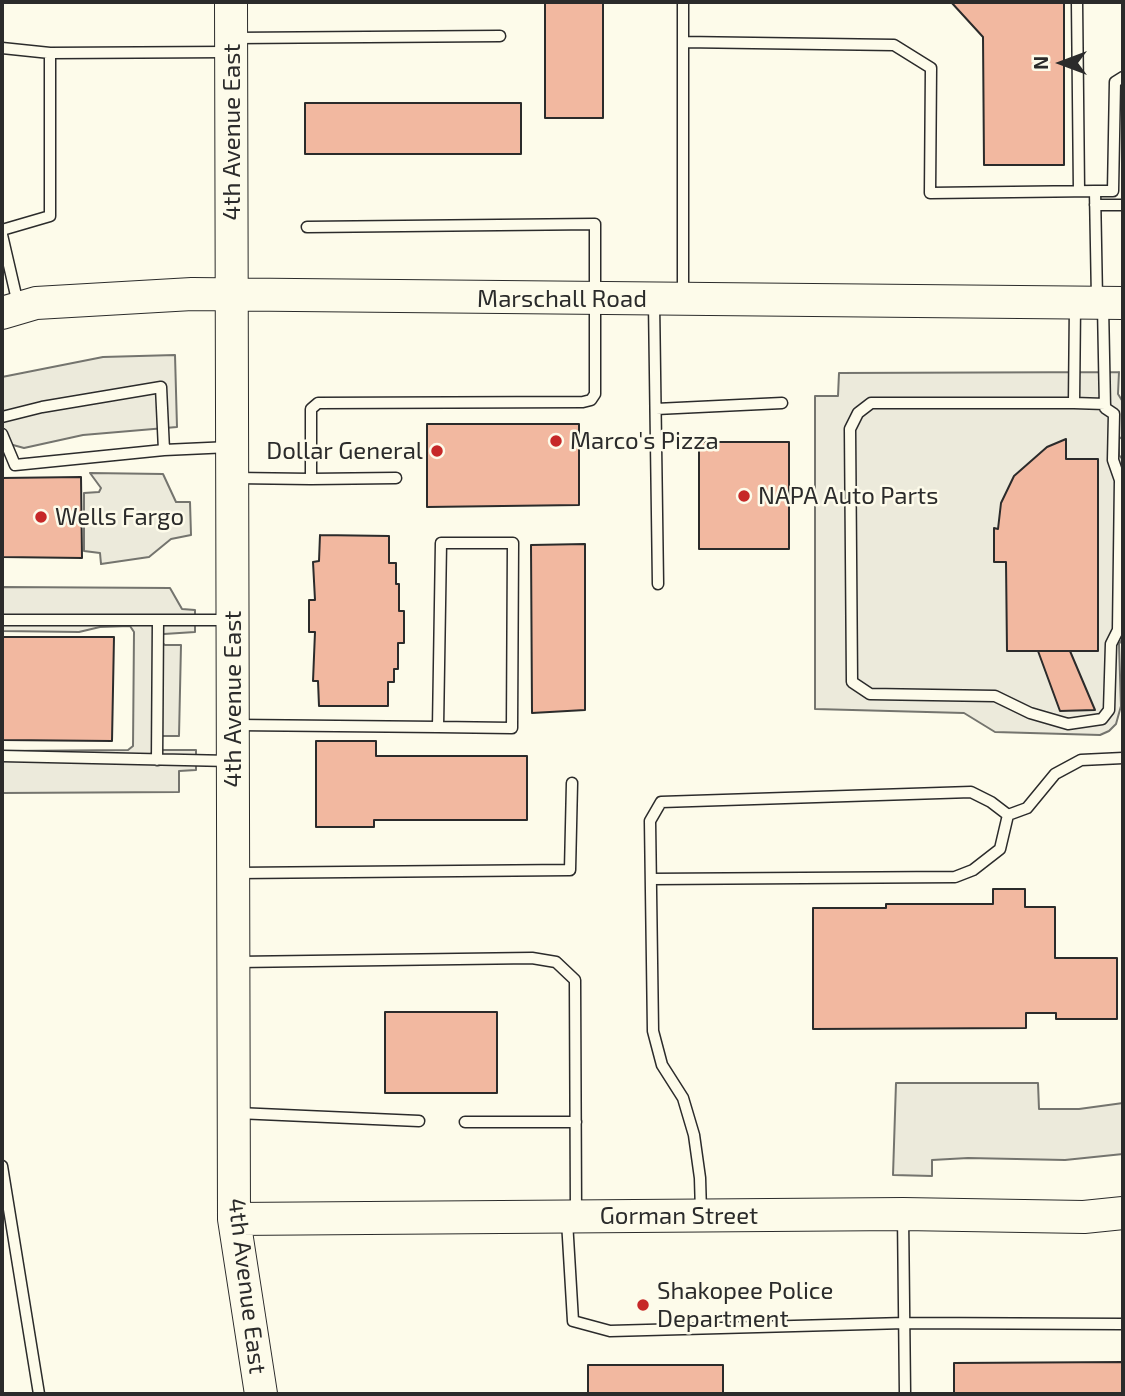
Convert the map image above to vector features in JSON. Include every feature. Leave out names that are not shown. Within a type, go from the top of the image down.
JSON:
[{"type":"street","name":"4th Avenue East","points":[[231,2],[234,1219],[261,1394]]},
{"type":"street","name":"Marschall Road","points":[[10,310],[36,303],[192,294],[1100,302]]},
{"type":"street","name":"Gorman Street","points":[[234,1219],[903,1214],[1084,1217],[1123,1213]]},
{"type":"lane","points":[[658,583],[656,409],[668,299],[683,2]]},
{"type":"lane","points":[[1077,2],[1079,191]]},
{"type":"lane","points":[[2,48],[50,53],[500,36]]},
{"type":"lane","points":[[682,42],[894,45],[932,68],[930,193],[1113,191],[1115,82],[1123,77]]},
{"type":"lane","points":[[10,310],[2,233],[50,216],[50,53]]},
{"type":"lane","points":[[1095,191],[1095,205],[1100,302],[1105,404],[1105,408],[1119,414],[1113,460],[1120,480],[1118,630],[1111,644],[1109,710],[1102,719],[1068,724],[1030,713],[995,696],[870,694],[852,682],[850,429],[858,413],[871,403],[1105,404]]},
{"type":"lane","points":[[1095,205],[1123,205]]},
{"type":"lane","points":[[307,227],[595,224],[595,394],[591,400],[318,403],[311,409],[311,479]]},
{"type":"lane","points":[[1074,403],[1100,302]]},
{"type":"lane","points":[[2,417],[42,407],[161,387],[164,450]]},
{"type":"lane","points":[[656,409],[782,403]]},
{"type":"lane","points":[[2,434],[15,465],[233,446]]},
{"type":"lane","points":[[233,478],[396,478]]},
{"type":"lane","points":[[234,725],[512,728],[513,543],[441,543],[438,727]]},
{"type":"lane","points":[[2,620],[233,620]]},
{"type":"lane","points":[[157,760],[158,620]]},
{"type":"lane","points":[[2,756],[234,761]]},
{"type":"lane","points":[[1007,815],[1027,808],[1055,774],[1081,760],[1123,758]]},
{"type":"lane","points":[[234,873],[570,870],[572,783]]},
{"type":"lane","points":[[701,1216],[700,1178],[694,1135],[683,1098],[662,1065],[653,1031],[650,821],[661,802],[971,792],[991,802],[1007,815]]},
{"type":"lane","points":[[651,879],[955,877],[974,870],[1000,849],[1007,815]]},
{"type":"lane","points":[[234,962],[532,958],[556,962],[575,980],[576,1122],[571,1217],[573,1321],[610,1331],[905,1323],[1123,1324]]},
{"type":"lane","points":[[234,1113],[419,1121]]},
{"type":"lane","points":[[465,1122],[576,1122]]},
{"type":"lane","points":[[2,1166],[38,1394]]},
{"type":"lane","points":[[903,1214],[905,1394]]},
{"type":"shaded area","points":[[175,355],[177,427],[83,435],[24,448],[2,442],[2,377],[103,357]]},
{"type":"shaded area","points":[[1119,372],[1118,394],[1123,402],[1123,436],[1119,439],[1119,455],[1123,460],[1123,638],[1119,644],[1121,706],[1116,724],[1100,735],[995,732],[964,713],[815,709],[815,396],[838,396],[839,373]]},
{"type":"shaded area","points":[[90,473],[163,474],[176,502],[190,502],[191,535],[171,539],[149,557],[101,564],[100,553],[84,551],[84,493],[99,492],[101,488]]},
{"type":"shaded area","points":[[2,587],[170,588],[182,609],[195,610],[195,632],[164,634],[160,637],[165,645],[181,645],[179,736],[163,736],[158,740],[158,745],[163,750],[196,750],[196,770],[179,771],[179,792],[2,793],[2,751],[128,750],[133,746],[134,632],[130,626],[100,627],[79,632],[2,631]]},
{"type":"shaded area","points":[[896,1083],[1038,1083],[1039,1109],[1079,1109],[1123,1103],[1123,1154],[1065,1160],[932,1160],[932,1176],[893,1175]]},
{"type":"building","points":[[545,2],[603,2],[603,118],[545,118]]},
{"type":"building","points":[[951,2],[1064,2],[1064,165],[984,165],[983,37]]},
{"type":"building","points":[[305,103],[521,103],[521,154],[305,154]]},
{"type":"building","points":[[427,424],[579,424],[579,505],[427,507]]},
{"type":"building","points":[[1066,439],[1066,459],[1098,459],[1098,651],[1007,651],[1006,562],[994,562],[994,528],[998,529],[1001,503],[1014,476],[1047,447]]},
{"type":"building","name":"NAPA Auto Parts","points":[[699,442],[789,442],[789,549],[699,549]]},
{"type":"building","name":"Wells Fargo","points":[[81,477],[82,558],[2,557],[2,478]]},
{"type":"building","points":[[320,535],[389,536],[389,563],[396,563],[399,611],[404,611],[404,643],[398,643],[398,669],[394,669],[394,682],[388,682],[388,706],[319,706],[318,681],[313,681],[315,632],[309,632],[309,600],[315,600],[313,562],[319,561]]},
{"type":"building","points":[[585,544],[585,710],[532,713],[531,545]]},
{"type":"building","points":[[2,637],[114,637],[112,741],[2,740]]},
{"type":"building","points":[[1038,651],[1070,651],[1095,710],[1060,711]]},
{"type":"building","points":[[316,741],[376,741],[376,756],[527,756],[527,820],[374,820],[374,827],[316,827]]},
{"type":"building","points":[[993,889],[1025,889],[1025,907],[1055,907],[1055,958],[1117,958],[1117,1019],[1056,1019],[1056,1013],[1026,1013],[1026,1028],[813,1029],[813,908],[886,908],[886,904],[993,904]]},
{"type":"building","points":[[385,1012],[497,1012],[497,1093],[385,1093]]},
{"type":"building","points":[[1123,1362],[1123,1394],[954,1394],[954,1363]]},
{"type":"building","points":[[588,1365],[723,1365],[723,1394],[588,1394]]},
{"type":"place","name":"Marco's Pizza","points":[[556,441]]},
{"type":"place","name":"Dollar General","points":[[437,451]]},
{"type":"place","name":"NAPA Auto Parts","points":[[744,496]]},
{"type":"place","name":"Wells Fargo","points":[[41,517]]},
{"type":"place","name":"Shakopee Police Department","points":[[643,1305]]}]
